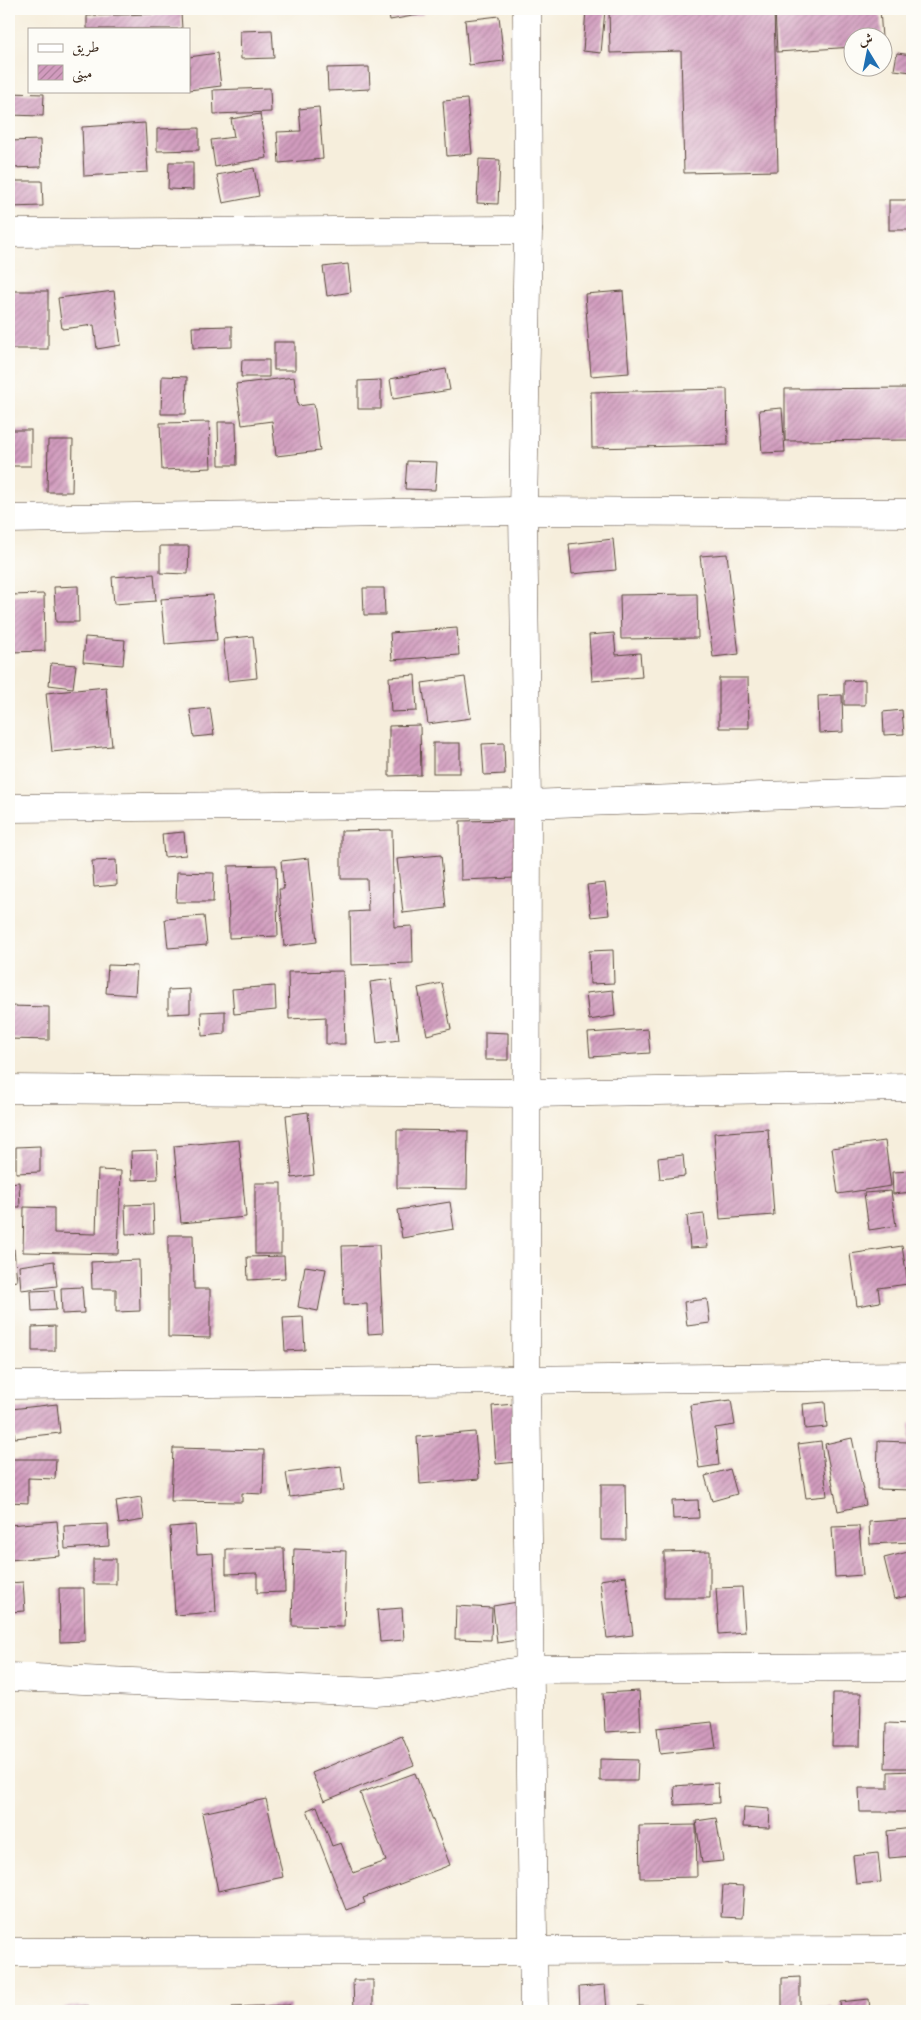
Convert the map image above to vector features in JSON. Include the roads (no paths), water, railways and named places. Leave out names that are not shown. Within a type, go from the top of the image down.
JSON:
[{"type":"street","points":[[526,9],[528,230],[523,511],[528,804],[526,1380],[534,2011]]},
{"type":"street","points":[[9,233],[528,230]]},
{"type":"street","points":[[9,519],[523,511],[912,513]]},
{"type":"street","points":[[9,808],[528,804],[912,790]]},
{"type":"street","points":[[9,1088],[527,1093],[912,1087]]},
{"type":"street","points":[[9,1385],[912,1376]]},
{"type":"street","points":[[9,1677],[376,1692],[427,1688],[530,1669],[912,1666]]},
{"type":"street","points":[[9,1952],[912,1950]]}]
